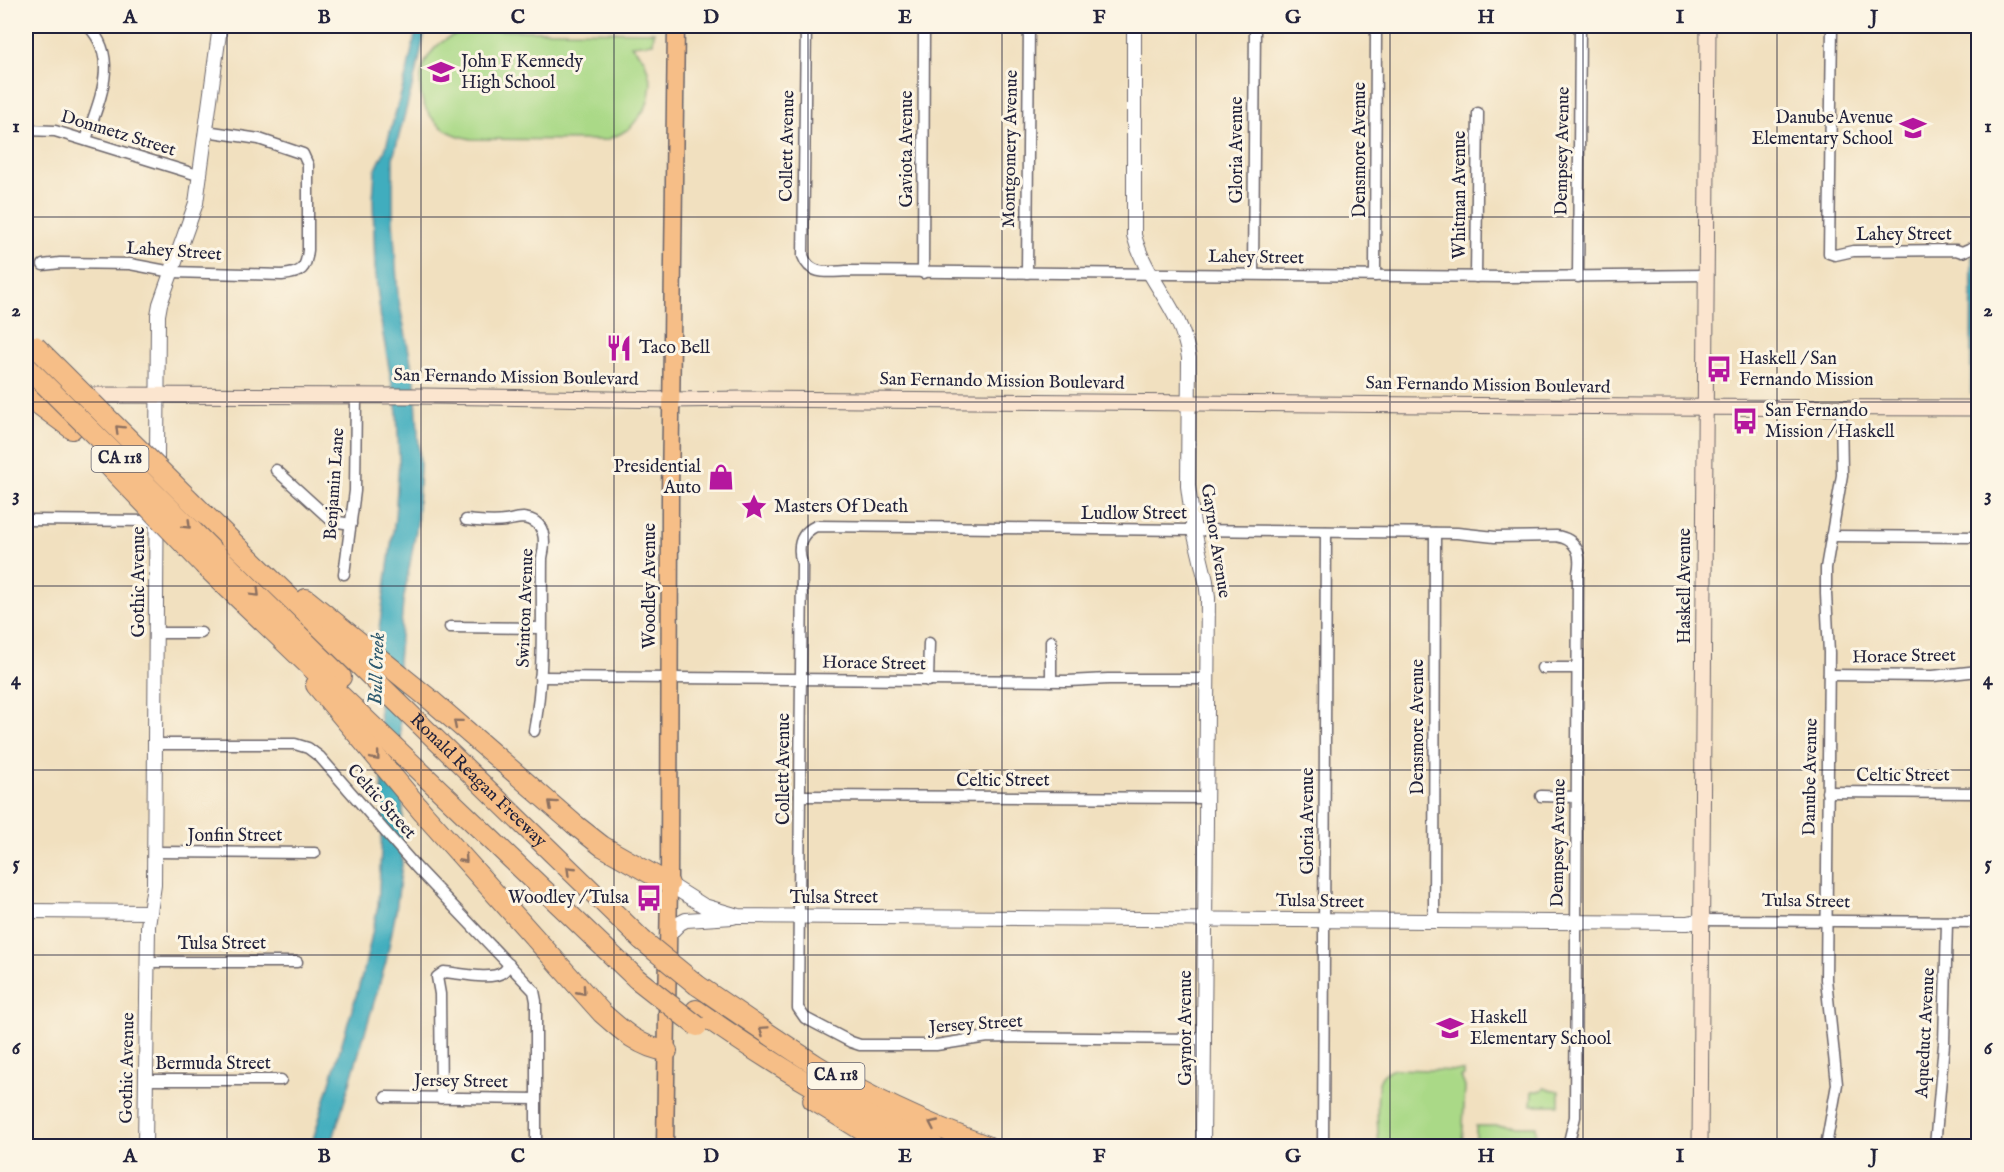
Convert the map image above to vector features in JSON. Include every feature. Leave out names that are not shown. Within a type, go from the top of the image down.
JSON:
[{"type":"highway","name":"Ronald Reagan Freeway","points":[[28,342],[642,940],[697,986],[817,1066],[878,1099],[958,1136],[987,1146]]},
{"type":"highway","name":"CA 118","points":[[26,366],[340,695]]},
{"type":"highway","name":"CA 118","points":[[26,383],[210,559],[274,631],[340,695]]},
{"type":"highway","points":[[26,394],[72,429]]},
{"type":"highway","points":[[236,544],[352,634],[595,841],[669,884]]},
{"type":"highway","name":"Ronald Reagan Freeway","points":[[340,695],[431,774],[638,972],[697,1018],[860,1130],[896,1146]]},
{"type":"highway","points":[[340,695],[425,815],[602,1013],[636,1040],[653,1049],[667,1051]]},
{"type":"highway","name":"CA 118","points":[[697,1018],[826,1094],[934,1146]]},
{"type":"main road","name":"Woodley Avenue","points":[[665,1146],[676,26]]},
{"type":"main road","name":"Haskell Avenue","points":[[1700,1146],[1708,26]]},
{"type":"main road","name":"San Fernando Mission Boulevard","points":[[26,394],[1705,408],[1978,408]]},
{"type":"street","points":[[86,140],[105,80],[106,66],[101,42],[88,26]]},
{"type":"street","name":"Gothic Avenue","points":[[145,1146],[148,962],[150,912],[154,885],[158,315],[192,217],[201,176],[220,26]]},
{"type":"street","name":"Collett Avenue","points":[[806,26],[802,251],[808,266]]},
{"type":"street","name":"Gaviota Avenue","points":[[923,273],[924,26]]},
{"type":"street","name":"Montgomery Avenue","points":[[1027,273],[1029,26]]},
{"type":"street","name":"Gaynor Avenue","points":[[1134,26],[1132,219],[1137,248],[1149,274],[1177,317],[1189,358],[1188,486],[1194,531],[1208,598],[1203,1146]]},
{"type":"street","name":"Gloria Avenue","points":[[1253,274],[1255,26]]},
{"type":"street","name":"Densmore Avenue","points":[[1375,276],[1376,26]]},
{"type":"street","name":"Dempsey Avenue","points":[[1578,277],[1580,26]]},
{"type":"street","name":"Lahey Street","points":[[1832,26],[1830,240],[1828,249],[1830,254],[1838,255],[1853,251],[1956,250],[1962,252],[1978,245]]},
{"type":"street","name":"Whitman Avenue","points":[[1476,277],[1478,113]]},
{"type":"street","name":"Donmetz Street","points":[[26,130],[55,131],[201,176]]},
{"type":"street","name":"Lahey Street","points":[[43,265],[60,263],[130,264],[172,272],[282,275],[302,269],[307,261],[308,249],[308,165],[303,153],[259,139],[206,131]]},
{"type":"street","name":"Lahey Street","points":[[808,266],[820,273],[1476,277],[1706,275]]},
{"type":"street","name":"Benjamin Lane","points":[[344,574],[355,492],[356,396]]},
{"type":"street","name":"Danube Avenue","points":[[1826,1146],[1837,1084],[1828,1003],[1829,675],[1826,568],[1842,475],[1842,408]]},
{"type":"street","points":[[276,470],[332,521],[351,524]]},
{"type":"street","name":"Swinton Avenue","points":[[466,520],[505,521],[525,518],[533,520],[543,532],[545,541],[542,558],[540,677],[538,713],[534,731]]},
{"type":"street","points":[[26,520],[156,521]]},
{"type":"street","name":"Ludlow Street","points":[[805,533],[816,526],[1457,532],[1495,537],[1556,536],[1564,537],[1572,542]]},
{"type":"street","name":"Gloria Avenue","points":[[1323,1146],[1326,532]]},
{"type":"street","name":"Collett Avenue","points":[[798,1008],[802,564],[799,545],[805,533]]},
{"type":"street","name":"Densmore Avenue","points":[[1434,921],[1436,533]]},
{"type":"street","points":[[1831,536],[1978,537]]},
{"type":"street","name":"Dempsey Avenue","points":[[1568,1146],[1575,1117],[1577,668],[1580,562],[1579,552],[1572,542]]},
{"type":"street","points":[[450,627],[540,628]]},
{"type":"street","points":[[157,633],[201,633]]},
{"type":"street","points":[[1051,641],[1051,681]]},
{"type":"street","points":[[928,681],[929,643]]},
{"type":"street","points":[[1542,668],[1577,668]]},
{"type":"street","name":"Horace Street","points":[[1829,675],[1933,676],[1978,671]]},
{"type":"street","name":"Horace Street","points":[[540,677],[928,681],[1207,679]]},
{"type":"street","name":"Celtic Street","points":[[156,744],[286,744],[303,746],[320,757],[407,856],[534,991],[536,1001],[536,1099]]},
{"type":"street","name":"Celtic Street","points":[[1827,792],[1978,793]]},
{"type":"street","name":"Celtic Street","points":[[800,796],[1206,798]]},
{"type":"street","points":[[1541,796],[1576,797]]},
{"type":"street","name":"Jonfin Street","points":[[154,852],[315,853]]},
{"type":"street","name":"Tulsa Street","points":[[669,884],[704,906],[738,916],[1688,923],[1702,920],[1978,922]]},
{"type":"street","points":[[26,910],[150,912]]},
{"type":"street","points":[[668,935],[686,920],[738,916]]},
{"type":"street","name":"Aqueduct Avenue","points":[[1935,1146],[1944,1044],[1947,922]]},
{"type":"street","name":"Tulsa Street","points":[[148,962],[297,962]]},
{"type":"street","points":[[441,1098],[440,994],[437,977],[444,972],[459,975],[496,975],[503,972],[509,964]]},
{"type":"street","name":"Jersey Street","points":[[798,1008],[806,1018],[860,1045],[936,1045],[988,1037],[1204,1039]]},
{"type":"street","name":"Bermuda Street","points":[[146,1080],[281,1080]]},
{"type":"street","name":"Jersey Street","points":[[386,1097],[536,1099]]},
{"type":"street","points":[[536,1099],[536,1146]]},
{"type":"green space","points":[[477,30],[654,32],[653,43],[631,45],[644,59],[648,71],[651,84],[646,107],[630,128],[606,140],[471,139],[447,131],[431,117],[422,100],[420,81],[425,63],[436,47],[454,35]]},
{"type":"green space","points":[[1394,1069],[1464,1071],[1464,1076],[1461,1077],[1465,1087],[1462,1146],[1380,1146],[1377,1113],[1379,1085],[1384,1074]]},
{"type":"green space","points":[[1544,1088],[1559,1091],[1559,1105],[1531,1105],[1532,1091],[1543,1091]]},
{"type":"green space","points":[[1476,1126],[1536,1126],[1536,1146],[1476,1146]]},
{"type":"water","points":[[417,26],[426,26],[393,158],[393,220],[398,296],[415,382],[420,465],[417,525],[403,602],[398,662],[403,806],[402,865],[386,962],[331,1146],[311,1146],[365,966],[378,906],[383,812],[377,643],[395,518],[399,460],[397,412],[382,329],[375,270],[373,199],[375,171],[385,150],[407,72]]},
{"type":"water","points":[[1978,254],[1978,393],[1971,393],[1972,256]]},
{"type":"place","name":"John F Kennedy High School","points":[[441,72]]},
{"type":"place","name":"Danube Avenue Elementary School","points":[[1913,128]]},
{"type":"place","name":"Taco Bell","points":[[619,348]]},
{"type":"place","name":"Haskell / San Fernando Mission","points":[[1719,369]]},
{"type":"place","name":"San Fernando Mission / Haskell","points":[[1745,421]]},
{"type":"place","name":"Presidential Auto","points":[[721,477]]},
{"type":"place","name":"Masters Of Death","points":[[754,507]]},
{"type":"place","name":"Woodley / Tulsa","points":[[649,898]]},
{"type":"place","name":"Haskell Elementary School","points":[[1450,1028]]},
{"type":"water label","name":"Bull Creek","points":[[377,669]]}]
